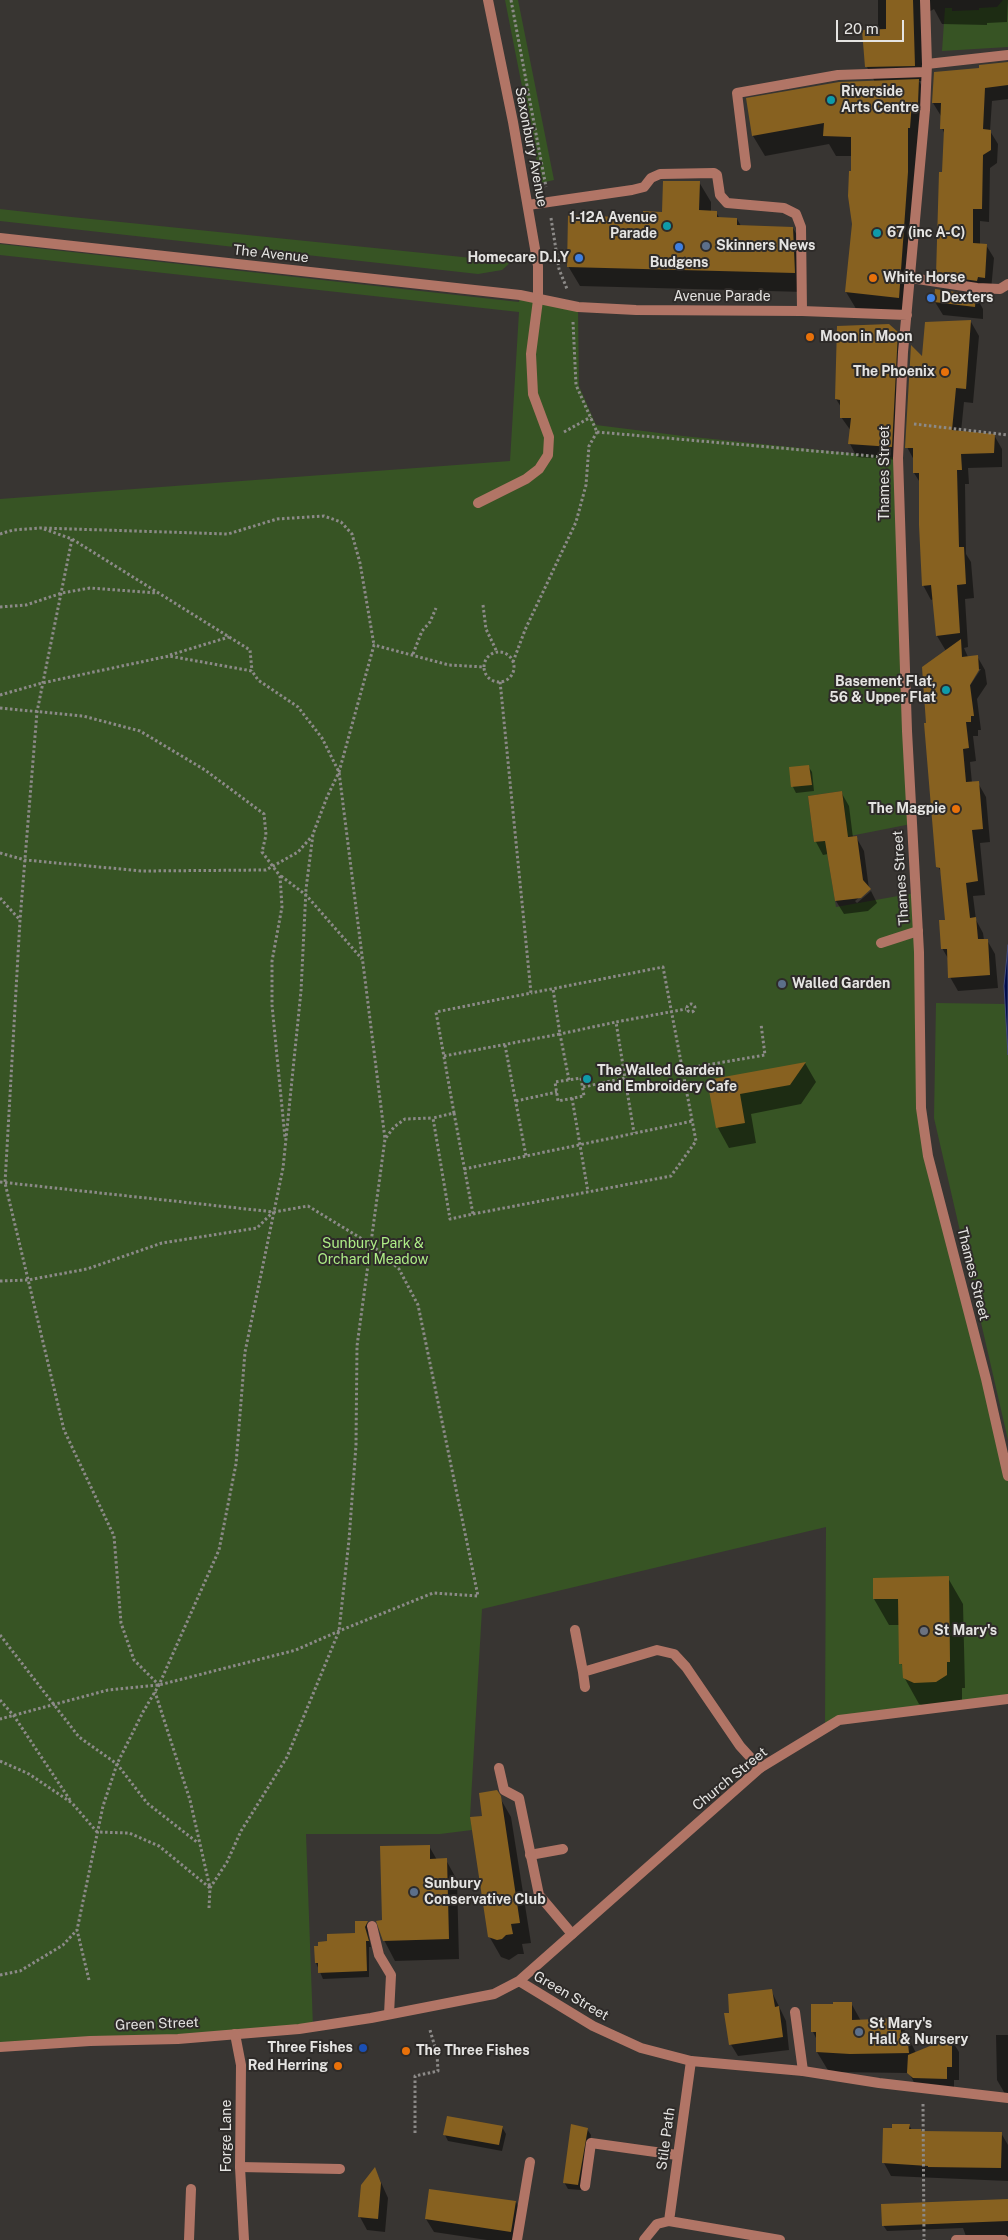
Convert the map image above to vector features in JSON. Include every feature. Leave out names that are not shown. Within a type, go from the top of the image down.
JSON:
[{"type":"street","name":"Saxonbury Avenue","points":[[488,0],[538,266],[538,300],[532,354],[533,394],[548,441]]},
{"type":"street","name":"Thames Street","points":[[925,0],[927,68],[925,110],[907,315],[898,458],[906,721],[918,931],[922,1108],[928,1156],[986,1379],[1008,1476]]},
{"type":"street","points":[[746,166],[737,93],[838,75],[927,68],[1008,55]]},
{"type":"street","points":[[528,205],[632,190],[644,186],[651,178],[660,174],[710,171],[717,175],[720,195],[727,203],[784,208],[796,214],[801,227],[802,311]]},
{"type":"street","name":"The Avenue","points":[[0,238],[520,295],[538,300]]},
{"type":"street","points":[[911,278],[977,288],[1000,289],[1008,284]]},
{"type":"street","name":"Avenue Parade","points":[[538,300],[573,306],[636,310],[802,311],[907,315]]},
{"type":"street","points":[[478,503],[526,479],[539,469],[548,455],[548,441]]},
{"type":"street","points":[[881,943],[918,931]]},
{"type":"street","points":[[575,1630],[585,1688]]},
{"type":"street","points":[[583,1672],[658,1650],[674,1654],[686,1667],[740,1746],[760,1768]]},
{"type":"street","name":"Church Street","points":[[519,1981],[760,1768],[839,1720],[1008,1699]]},
{"type":"street","points":[[499,1768],[504,1790],[519,1798],[538,1895],[572,1934]]},
{"type":"street","points":[[530,1855],[563,1849]]},
{"type":"street","points":[[372,1926],[379,1955],[390,1975],[389,2014]]},
{"type":"street","name":"Green Street","points":[[0,2047],[90,2041],[178,2039],[313,2028],[494,1994],[519,1981],[601,2030],[641,2048],[691,2061],[802,2071],[1008,2098]]},
{"type":"street","points":[[795,2012],[802,2071]]},
{"type":"street","name":"Forge Lane","points":[[235,2034],[241,2066],[240,2167],[244,2240]]},
{"type":"street","name":"Stile Path","points":[[669,2221],[691,2061]]},
{"type":"street","points":[[585,2186],[591,2143],[678,2155]]},
{"type":"street","points":[[517,2240],[530,2162]]},
{"type":"street","points":[[240,2167],[340,2170]]},
{"type":"street","points":[[189,2240],[191,2189]]},
{"type":"street","points":[[644,2240],[657,2224],[669,2221],[780,2240]]},
{"type":"street","points":[[956,2240],[1004,2240]]},
{"type":"path","points":[[511,0],[559,269],[573,306],[576,386],[597,432]]},
{"type":"path","points":[[548,441],[591,417]]},
{"type":"path","points":[[899,422],[1008,435]]},
{"type":"path","points":[[597,432],[898,458]]},
{"type":"path","points":[[513,662],[525,630],[576,522],[586,485],[589,446],[597,432]]},
{"type":"path","points":[[0,534],[13,530],[41,528],[228,534],[277,520],[301,516],[324,516],[341,522],[352,534],[374,645],[339,772],[313,834],[306,895],[301,991],[285,1145],[274,1212],[245,1352],[236,1464],[219,1550],[159,1684],[117,1764],[97,1832],[77,1930],[89,1980]]},
{"type":"path","points":[[41,528],[72,539],[250,650],[252,671],[258,680],[298,707],[322,738],[339,772],[385,1139],[357,1346],[356,1445],[349,1540],[339,1630],[287,1757],[241,1831],[227,1862],[210,1888]]},
{"type":"path","points":[[72,539],[37,712],[20,920],[5,1183],[64,1430],[114,1536],[121,1622],[134,1660],[159,1684]]},
{"type":"path","points":[[0,607],[26,605],[62,593],[90,588],[157,593]]},
{"type":"path","points":[[482,605],[486,629],[497,652],[510,656],[513,662],[514,671],[509,678],[500,681],[489,678],[484,667],[486,660],[497,652]]},
{"type":"path","points":[[413,654],[422,631],[430,622],[436,608]]},
{"type":"path","points":[[0,695],[42,683],[169,656],[229,637]]},
{"type":"path","points":[[374,645],[449,665],[484,667]]},
{"type":"path","points":[[169,656],[252,671]]},
{"type":"path","points":[[500,681],[531,993]]},
{"type":"path","points":[[0,708],[83,716],[140,731],[205,770],[264,814],[266,835],[262,852],[280,876],[306,895],[362,960]]},
{"type":"path","points":[[0,854],[25,860],[142,871],[266,870],[298,852],[313,834]]},
{"type":"path","points":[[280,876],[282,907],[272,961],[272,1004],[285,1145]]},
{"type":"path","points":[[0,898],[20,920]]},
{"type":"path","points":[[433,1118],[450,1218],[472,1214],[588,1192],[671,1176],[696,1141],[663,967],[436,1012],[472,1214]]},
{"type":"path","points":[[553,989],[569,1080]]},
{"type":"path","points":[[444,1056],[686,1008]]},
{"type":"path","points":[[616,1022],[634,1134]]},
{"type":"path","points":[[682,1069],[765,1055],[761,1024]]},
{"type":"path","points":[[506,1045],[526,1156]]},
{"type":"path","points":[[581,1078],[584,1096],[558,1100],[555,1082],[569,1080],[581,1078]]},
{"type":"path","points":[[583,1087],[625,1078]]},
{"type":"path","points":[[516,1101],[557,1092]]},
{"type":"path","points":[[572,1098],[588,1192]]},
{"type":"path","points":[[385,1139],[394,1128],[405,1120],[433,1118],[454,1113]]},
{"type":"path","points":[[464,1168],[693,1121]]},
{"type":"path","points":[[0,1182],[274,1212],[308,1206],[372,1245],[398,1269],[418,1305],[478,1596],[433,1593],[339,1630],[296,1650],[159,1684],[108,1690],[0,1719]]},
{"type":"path","points":[[0,1281],[28,1280],[87,1269],[162,1244],[257,1228],[274,1212]]},
{"type":"path","points":[[0,1634],[79,1737],[117,1764],[147,1803],[198,1844]]},
{"type":"path","points":[[154,1692],[190,1800],[198,1844],[210,1888],[209,1908]]},
{"type":"path","points":[[0,1700],[14,1716],[72,1803],[97,1832],[129,1833],[159,1846],[210,1888]]},
{"type":"path","points":[[0,1761],[29,1774],[72,1803]]},
{"type":"path","points":[[0,1975],[20,1972],[63,1945],[77,1930]]},
{"type":"path","points":[[415,2134],[416,2076],[438,2070],[437,2054],[430,2030]]},
{"type":"path","points":[[923,2088],[924,2240]]},
{"type":"green space","points":[[505,0],[518,0],[554,180],[541,183]]},
{"type":"green space","points":[[1003,0],[1008,0],[1008,47],[942,51],[945,8],[952,8],[952,11],[979,10],[979,8],[997,7]]},
{"type":"green space","points":[[0,209],[511,262],[502,270],[478,274],[0,221]]},
{"type":"green space","name":"Sunbury Park & Orchard Meadow","points":[[0,244],[519,302],[520,295],[578,307],[579,386],[596,425],[898,458],[911,824],[840,838],[846,820],[842,791],[808,796],[814,842],[825,841],[836,907],[915,893],[921,1108],[1008,1476],[1008,1699],[854,1717],[825,1728],[826,1527],[482,1609],[470,1817],[472,1830],[440,1834],[306,1834],[313,2027],[0,2047],[0,499],[510,461],[519,312],[0,255]]},
{"type":"green space","points":[[936,1003],[1005,1004],[1008,1055],[1008,1440],[934,1118]]},
{"type":"shaded area","points":[[1008,945],[1008,1055],[1004,986]]},
{"type":"building","points":[[886,0],[913,0],[915,66],[865,67],[862,30],[886,29]]},
{"type":"building","points":[[1008,62],[1008,85],[985,88],[983,129],[991,130],[991,150],[983,155],[982,209],[973,209],[973,243],[987,244],[985,278],[978,277],[977,281],[936,275],[939,172],[942,172],[944,129],[940,129],[941,103],[932,103],[934,72],[979,68],[979,65]]},
{"type":"building","points":[[919,79],[918,103],[912,102],[910,128],[908,128],[908,172],[899,298],[845,292],[852,224],[848,196],[849,171],[851,171],[851,137],[823,136],[824,123],[752,136],[746,98],[839,82]]},
{"type":"building","name":"1-12A Avenue Parade","points":[[663,181],[700,181],[699,210],[717,211],[717,217],[737,218],[737,225],[793,227],[795,273],[567,267],[568,215],[643,218],[643,211],[662,212]]},
{"type":"building","points":[[935,289],[976,295],[975,307],[934,302]]},
{"type":"building","points":[[971,320],[966,389],[956,388],[952,430],[995,434],[994,453],[961,454],[962,470],[957,470],[959,547],[964,547],[966,584],[957,585],[960,633],[936,636],[931,585],[922,586],[919,473],[913,473],[913,448],[905,448],[911,345],[922,356],[925,322]]},
{"type":"building","points":[[889,324],[898,332],[892,447],[848,444],[851,418],[840,418],[840,400],[835,399],[837,326]]},
{"type":"building","points":[[961,639],[962,657],[978,655],[979,670],[970,685],[974,716],[971,716],[971,722],[966,722],[969,748],[963,749],[966,782],[979,781],[983,829],[972,830],[978,881],[966,883],[970,918],[976,917],[978,939],[988,939],[990,975],[948,978],[947,949],[941,949],[939,920],[945,920],[940,868],[936,867],[924,723],[926,723],[922,667]]},
{"type":"building","points":[[809,765],[812,785],[791,787],[789,767]]},
{"type":"building","points":[[842,791],[848,837],[857,836],[863,880],[871,889],[861,898],[835,901],[825,841],[814,842],[808,796]]},
{"type":"building","points":[[806,1062],[790,1085],[740,1094],[745,1123],[716,1128],[707,1080]]},
{"type":"building","name":"St Mary's","points":[[949,1576],[950,1662],[947,1662],[947,1675],[936,1682],[914,1683],[903,1678],[902,1664],[899,1664],[898,1599],[873,1599],[873,1578]]},
{"type":"building","points":[[497,1790],[501,1796],[520,1923],[511,1924],[513,1934],[506,1935],[502,1939],[497,1940],[488,1937],[470,1817],[482,1816],[479,1793]]},
{"type":"building","name":"Sunbury Conservative Club","points":[[430,1845],[430,1859],[447,1858],[449,1939],[383,1941],[376,1921],[382,1920],[380,1846]]},
{"type":"building","points":[[355,1921],[368,1921],[365,1927],[369,1941],[366,1941],[367,1971],[318,1973],[318,1963],[315,1963],[314,1946],[318,1946],[318,1942],[327,1941],[327,1934],[355,1933]]},
{"type":"building","points":[[772,1989],[775,2007],[779,2006],[783,2037],[729,2045],[724,2013],[729,2013],[728,1994]]},
{"type":"building","name":"St Mary's Hall & Nursery","points":[[833,2002],[852,2002],[852,2020],[900,2018],[901,2034],[907,2034],[909,2053],[850,2054],[816,2052],[816,2032],[811,2032],[811,2004],[833,2004]]},
{"type":"building","points":[[952,2037],[952,2067],[947,2067],[947,2079],[913,2078],[907,2073],[908,2055]]},
{"type":"building","points":[[447,2116],[503,2126],[499,2145],[443,2135]]},
{"type":"building","points":[[571,2124],[588,2128],[578,2185],[563,2183]]},
{"type":"building","points":[[892,2124],[910,2124],[909,2129],[921,2129],[921,2131],[1002,2132],[1001,2168],[928,2167],[882,2163],[883,2128],[892,2128]]},
{"type":"building","points":[[375,2167],[381,2183],[378,2219],[358,2217],[361,2185]]},
{"type":"building","points":[[429,2189],[516,2201],[511,2232],[425,2219]]},
{"type":"building","points":[[1008,2199],[1008,2221],[882,2226],[881,2204]]},
{"type":"place","name":"Riverside Arts Centre","points":[[831,100]]},
{"type":"place","name":"1-12A Avenue Parade","points":[[667,226]]},
{"type":"place","name":"67 (inc A-C)","points":[[877,233]]},
{"type":"place","name":"Skinners News","points":[[706,246]]},
{"type":"place","name":"Budgens","points":[[679,247]]},
{"type":"place","name":"Homecare D.I.Y","points":[[579,258]]},
{"type":"place","name":"White Horse","points":[[873,278]]},
{"type":"place","name":"Dexters","points":[[931,298]]},
{"type":"place","name":"Moon in Moon","points":[[810,337]]},
{"type":"place","name":"The Phoenix","points":[[945,372]]},
{"type":"place","name":"Basement Flat, 56 & Upper Flat","points":[[946,690]]},
{"type":"place","name":"The Magpie","points":[[956,809]]},
{"type":"place","name":"Walled Garden","points":[[782,984]]},
{"type":"place","name":"The Walled Garden and Embroidery Cafe","points":[[587,1079]]},
{"type":"place","name":"St Mary's","points":[[924,1631]]},
{"type":"place","name":"Sunbury Conservative Club","points":[[414,1892]]},
{"type":"place","name":"St Mary's Hall & Nursery","points":[[859,2032]]},
{"type":"place","name":"Three Fishes","points":[[363,2048]]},
{"type":"place","name":"The Three Fishes","points":[[406,2051]]},
{"type":"place","name":"Red Herring","points":[[338,2066]]}]
